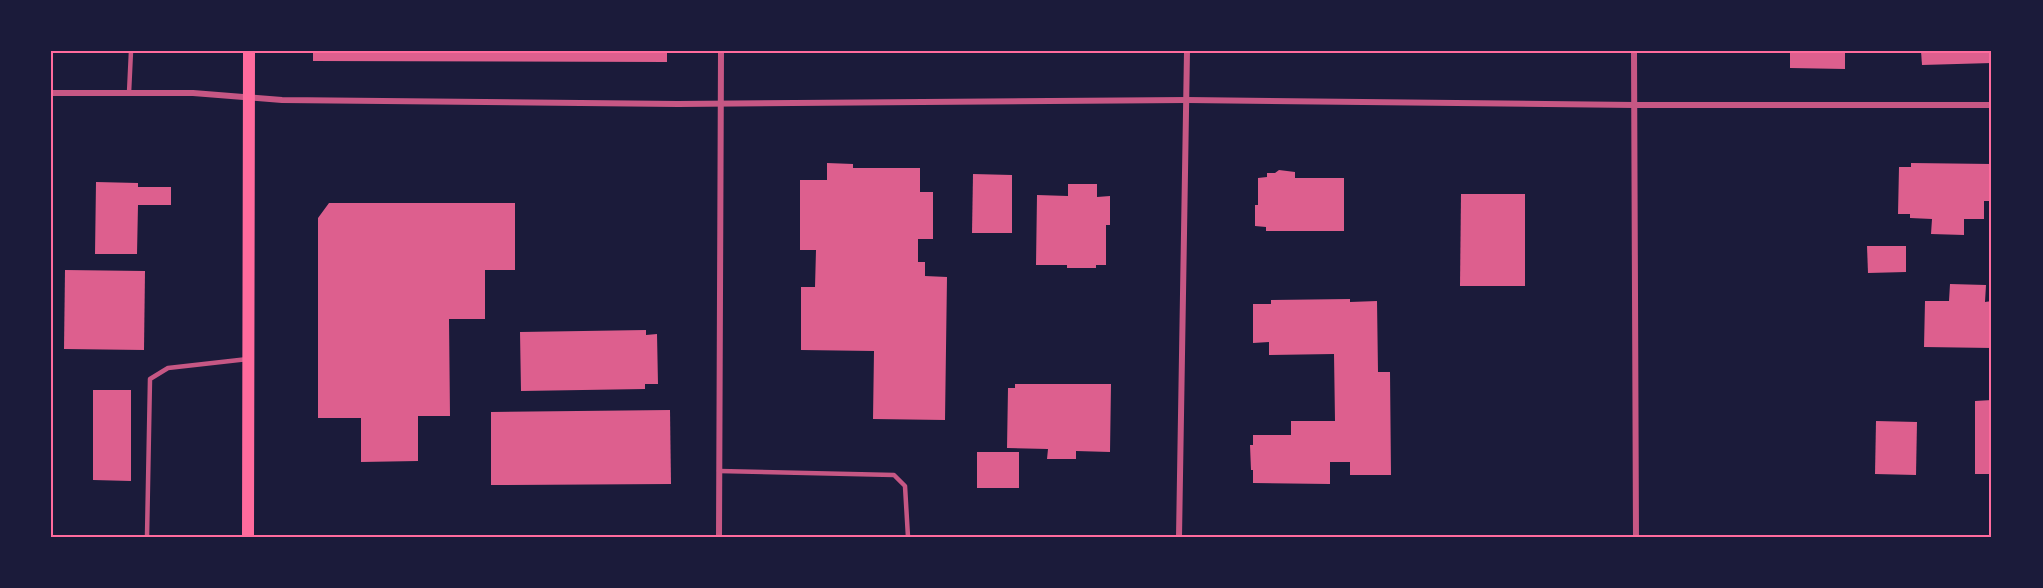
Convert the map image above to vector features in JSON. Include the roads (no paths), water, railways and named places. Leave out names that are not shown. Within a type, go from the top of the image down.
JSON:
[{"type":"main road","points":[[248,537],[249,51]]},
{"type":"street","points":[[719,537],[721,51]]},
{"type":"street","points":[[1179,537],[1187,51]]},
{"type":"street","points":[[1634,51],[1636,537]]},
{"type":"street","points":[[51,93],[193,93],[249,99],[353,101],[720,105],[1187,100],[1634,105],[1992,105]]},
{"type":"lane","points":[[129,93],[131,51]]},
{"type":"lane","points":[[147,537],[150,379],[168,368],[248,359]]},
{"type":"lane","points":[[719,471],[894,475],[905,486],[908,537]]}]
